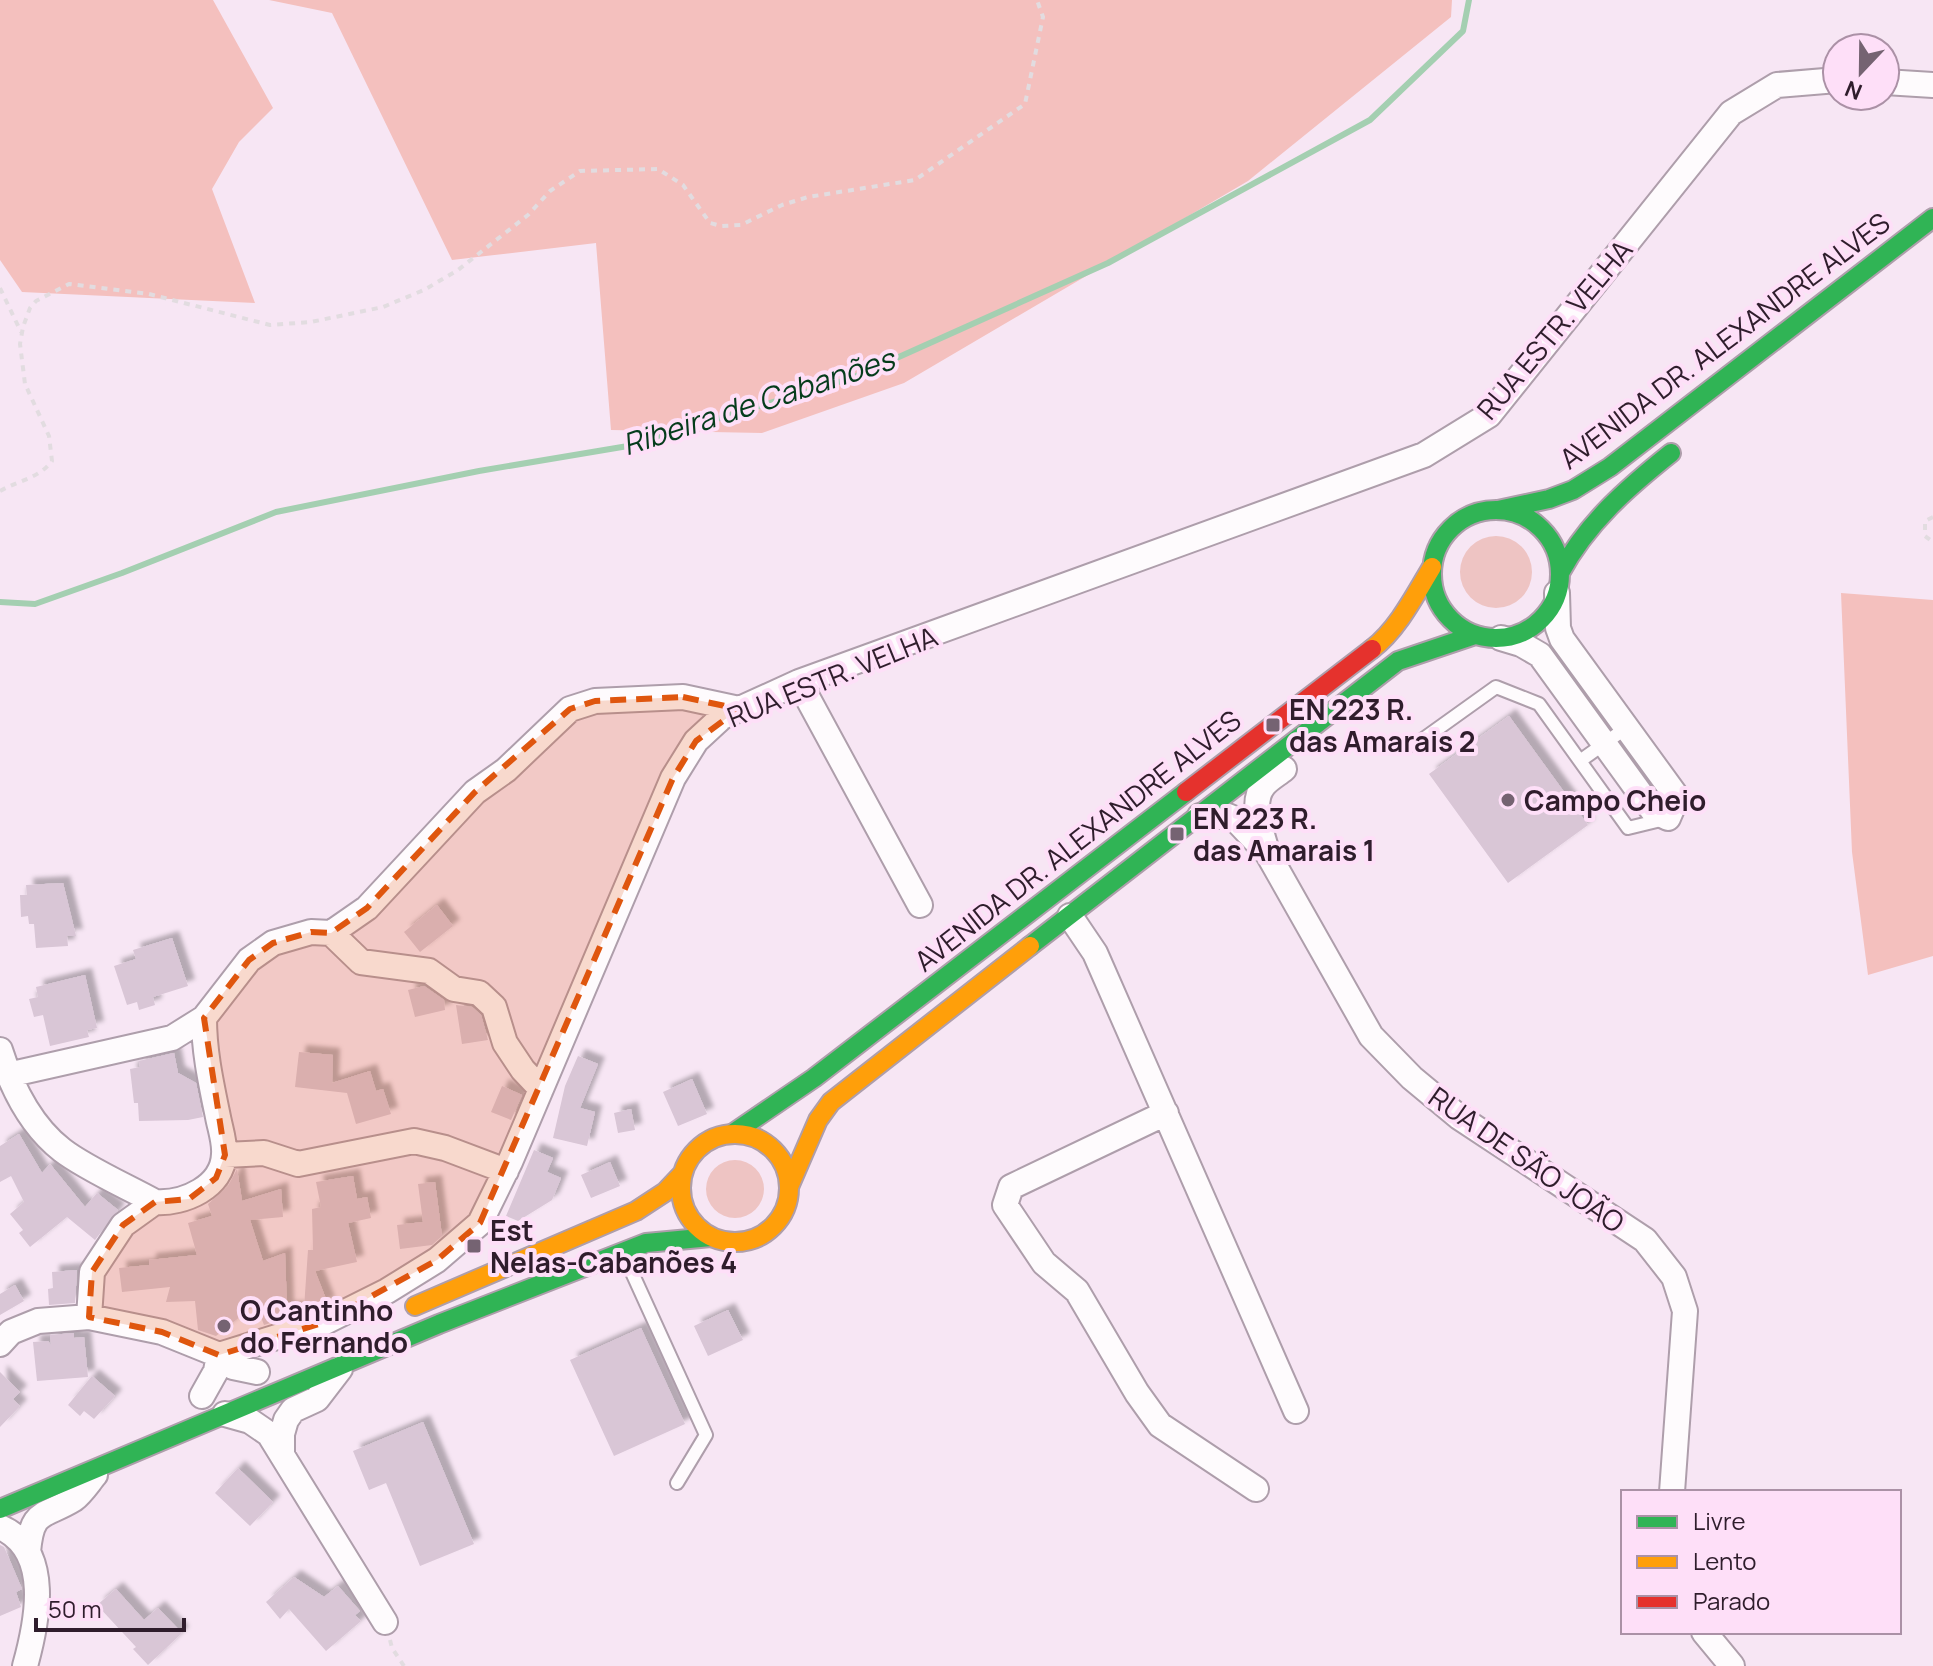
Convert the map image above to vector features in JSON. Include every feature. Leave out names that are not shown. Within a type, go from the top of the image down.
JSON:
[{"type":"main road","name":"AVENIDA DR. ALEXANDRE ALVES","points":[[1498,510],[1549,499],[1573,490],[1610,467],[1933,218]]},
{"type":"main road","name":"AVENIDA DR. ALEXANDRE ALVES","points":[[1558,583],[1570,553],[1587,529],[1628,487],[1689,439]]},
{"type":"main road","points":[[1498,510],[1517,513],[1548,536],[1557,554],[1558,583],[1549,610],[1536,624],[1519,634],[1501,638],[1475,635],[1456,625],[1442,608],[1433,589],[1432,567],[1442,541],[1461,520],[1479,512],[1498,510]]},
{"type":"main road","name":"AVENIDA DR. ALEXANDRE ALVES","points":[[732,1134],[814,1078],[1382,641],[1432,567]]},
{"type":"main road","name":"AVENIDA DR. ALEXANDRE ALVES","points":[[789,1187],[807,1141],[831,1102],[1398,661],[1475,635]]},
{"type":"main road","points":[[0,1509],[439,1324],[646,1243],[711,1237],[727,1242],[747,1241],[764,1233],[778,1221],[786,1205],[789,1187],[786,1170],[771,1149],[749,1136],[732,1134],[716,1137],[701,1146],[690,1158],[683,1173],[683,1203],[689,1217],[711,1237]]},
{"type":"main road","points":[[398,1313],[636,1211],[665,1192],[683,1173]]},
{"type":"main road","points":[[197,1398],[264,1369]]},
{"type":"street","name":"RUA ESTR. VELHA","points":[[219,1355],[325,1322],[387,1291],[437,1260],[480,1223],[506,1171],[673,778],[696,741],[722,717],[799,682],[1424,455],[1489,415],[1731,113],[1777,85],[1821,81]]},
{"type":"street","points":[[1901,83],[1933,85]]},
{"type":"street","points":[[1501,638],[1521,644],[1540,655],[1653,811],[1668,818],[1677,797],[1562,639],[1558,628],[1558,583]]},
{"type":"street","points":[[799,682],[920,905]]},
{"type":"street","points":[[8,1075],[172,1038],[204,1018],[249,960],[273,943],[311,932],[331,933],[367,908],[475,792],[506,770],[570,709],[595,701],[683,697],[739,709]]},
{"type":"street","points":[[1268,854],[1258,815],[1259,795],[1262,787],[1293,762],[1299,739]]},
{"type":"street","points":[[1200,816],[1235,819],[1268,854]]},
{"type":"street","name":"RUA DE SÃO JOÃO","points":[[1268,854],[1371,1036],[1412,1078],[1459,1117],[1645,1240],[1674,1277],[1685,1311],[1672,1490]]},
{"type":"street","points":[[1070,916],[1095,953],[1296,1411]]},
{"type":"street","points":[[331,933],[361,962],[429,971],[454,989],[479,993],[494,1007],[505,1043],[523,1070],[541,1089]]},
{"type":"street","points":[[0,1050],[8,1075],[33,1122],[63,1151],[155,1202],[171,1203],[189,1199],[216,1178],[225,1155],[204,1050],[204,1018]]},
{"type":"street","points":[[1166,1113],[1011,1187],[1005,1205],[1044,1263],[1077,1291],[1137,1393],[1160,1425],[1256,1489]]},
{"type":"street","points":[[225,1155],[264,1153],[298,1164],[414,1141],[445,1148],[506,1171]]},
{"type":"street","points":[[89,1317],[92,1272],[123,1225],[155,1202]]},
{"type":"street","points":[[0,1344],[11,1332],[38,1321],[89,1317],[162,1332],[219,1355],[233,1367],[264,1369]]},
{"type":"street","points":[[197,1398],[216,1371],[219,1355]]},
{"type":"street","points":[[282,1453],[286,1420],[293,1410],[317,1399],[344,1364]]},
{"type":"street","points":[[225,1414],[250,1421],[269,1434],[385,1622]]},
{"type":"street","points":[[25,1666],[38,1591],[28,1552],[29,1536],[39,1515],[76,1498],[102,1466]]},
{"type":"street","points":[[0,1527],[9,1531],[28,1552]]},
{"type":"street","points":[[1706,1634],[1732,1666]]},
{"type":"lane","points":[[1415,745],[1496,687],[1539,704],[1628,828],[1668,818]]},
{"type":"lane","points":[[1580,761],[1626,728]]},
{"type":"lane","points":[[623,1252],[706,1435],[677,1483]]},
{"type":"path","points":[[0,491],[15,482],[41,475],[52,461],[49,436],[25,384],[22,334],[30,308],[36,301],[69,284],[149,294],[270,325],[311,322],[383,307],[424,290],[458,270],[528,215],[550,191],[580,171],[658,169],[683,185],[710,223],[721,226],[741,225],[782,205],[808,197],[915,180],[1025,104],[1043,17],[1037,0]]},
{"type":"path","points":[[0,288],[22,334]]},
{"type":"path","points":[[1933,517],[1925,521],[1925,536],[1933,542]]},
{"type":"path","points":[[385,1622],[392,1648],[404,1666]]},
{"type":"highlighted area","points":[[683,697],[739,709],[696,741],[673,778],[480,1223],[437,1260],[325,1322],[219,1355],[162,1332],[89,1317],[92,1272],[123,1225],[155,1202],[189,1199],[216,1178],[225,1155],[204,1018],[249,960],[273,943],[311,932],[331,933],[367,908],[475,792],[570,709],[595,701]]},
{"type":"shaded area","points":[[0,0],[213,0],[273,108],[239,142],[212,189],[255,303],[22,292],[0,260]]},
{"type":"shaded area","points":[[269,0],[1452,0],[1451,17],[1248,181],[904,383],[762,433],[611,430],[596,243],[452,260],[332,13]]},
{"type":"shaded area","points":[[1496,536],[1516,542],[1526,552],[1532,572],[1526,592],[1516,602],[1496,608],[1476,602],[1466,592],[1460,572],[1466,552],[1476,542]]},
{"type":"shaded area","points":[[1841,593],[1933,600],[1933,956],[1868,975],[1852,852]]},
{"type":"shaded area","points":[[735,1160],[746,1162],[755,1169],[762,1178],[762,1200],[755,1209],[746,1216],[735,1218],[724,1216],[715,1209],[708,1200],[706,1189],[708,1178],[715,1169],[724,1162]]},
{"type":"building","name":"Campo Cheio","points":[[1509,716],[1588,825],[1508,883],[1429,774]]},
{"type":"building","points":[[63,883],[76,936],[67,936],[68,946],[36,948],[34,924],[29,924],[28,916],[21,917],[20,895],[27,895],[26,885]]},
{"type":"building","points":[[437,905],[453,926],[420,952],[404,932]]},
{"type":"building","points":[[172,938],[188,986],[153,997],[155,1005],[139,1010],[137,1002],[127,1005],[114,966],[136,959],[133,950]]},
{"type":"building","points":[[85,975],[97,1028],[87,1030],[89,1037],[50,1046],[43,1015],[34,1017],[29,999],[38,997],[36,987]]},
{"type":"building","points":[[424,986],[444,1000],[445,1010],[415,1017],[408,990]]},
{"type":"building","points":[[456,1005],[472,1007],[481,1015],[488,1040],[462,1044]]},
{"type":"building","points":[[299,1052],[333,1055],[332,1083],[370,1071],[376,1091],[383,1089],[391,1114],[356,1124],[347,1093],[295,1087]]},
{"type":"building","points":[[174,1053],[178,1073],[196,1083],[203,1117],[139,1121],[130,1069],[140,1067],[139,1061]]},
{"type":"building","points":[[578,1056],[598,1064],[580,1108],[595,1112],[587,1146],[553,1138],[565,1086]]},
{"type":"building","points":[[692,1079],[707,1114],[678,1126],[663,1092]]},
{"type":"building","points":[[502,1086],[522,1095],[511,1120],[491,1112]]},
{"type":"building","points":[[631,1109],[635,1130],[618,1133],[614,1113]]},
{"type":"building","points":[[19,1134],[42,1173],[50,1164],[85,1207],[97,1193],[118,1210],[95,1240],[67,1217],[30,1247],[19,1233],[23,1230],[10,1214],[24,1202],[11,1176],[0,1182],[0,1146]]},
{"type":"building","points":[[534,1150],[553,1158],[547,1172],[561,1178],[552,1200],[518,1221],[506,1216]]},
{"type":"building","points":[[610,1162],[620,1186],[591,1198],[581,1175]]},
{"type":"building","points":[[237,1169],[242,1201],[281,1189],[283,1217],[250,1220],[263,1261],[285,1253],[287,1308],[304,1308],[308,1250],[313,1250],[312,1209],[321,1207],[316,1182],[353,1176],[357,1199],[367,1197],[371,1218],[348,1223],[357,1262],[315,1271],[328,1304],[264,1325],[256,1304],[216,1336],[198,1330],[195,1301],[166,1302],[170,1287],[122,1292],[119,1268],[149,1265],[149,1260],[197,1255],[188,1223],[212,1216],[208,1204],[228,1186]]},
{"type":"building","points":[[435,1182],[442,1236],[432,1245],[400,1249],[397,1225],[423,1222],[418,1184]]},
{"type":"building","points":[[77,1270],[75,1303],[49,1305],[48,1289],[53,1288],[52,1272]]},
{"type":"building","points":[[15,1285],[24,1301],[0,1315],[0,1294]]},
{"type":"building","points":[[728,1310],[743,1340],[708,1356],[694,1326]]},
{"type":"building","points":[[641,1328],[685,1424],[614,1456],[570,1360]]},
{"type":"building","points":[[74,1333],[74,1338],[84,1337],[88,1377],[37,1381],[33,1342],[48,1341],[51,1345],[50,1335]]},
{"type":"building","points":[[0,1372],[20,1392],[13,1399],[20,1406],[0,1427]]},
{"type":"building","points":[[92,1376],[115,1396],[94,1419],[84,1411],[80,1416],[68,1405]]},
{"type":"building","points":[[423,1422],[474,1544],[420,1566],[386,1483],[369,1490],[353,1451]]},
{"type":"building","points":[[238,1468],[273,1502],[250,1526],[215,1493]]},
{"type":"building","points":[[0,1545],[4,1547],[22,1589],[16,1592],[21,1607],[0,1616]]},
{"type":"building","points":[[294,1577],[324,1597],[338,1586],[360,1611],[355,1615],[361,1621],[326,1651],[289,1609],[280,1619],[266,1602]]},
{"type":"building","points":[[116,1589],[144,1620],[158,1608],[182,1633],[148,1665],[133,1649],[136,1647],[97,1605]]},
{"type":"waterway","name":"Ribeira de Cabanões","points":[[0,602],[35,604],[276,512],[479,471],[628,446],[852,378],[1108,263],[1370,120],[1463,31],[1469,0]]},
{"type":"traffic: fast","points":[[1498,510],[1549,499],[1573,490],[1610,467],[1933,218]]},
{"type":"traffic: fast","points":[[1560,573],[1595,522],[1671,453]]},
{"type":"traffic: fast","points":[[1496,510],[1520,515],[1541,529],[1555,550],[1560,574],[1555,598],[1541,619],[1520,633],[1496,638],[1472,633],[1451,619],[1437,598],[1432,574],[1437,550],[1451,529],[1472,515],[1496,510]]},
{"type":"traffic: fast","points":[[1030,946],[1398,661],[1475,635]]},
{"type":"traffic: fast","points":[[732,1134],[814,1078],[1186,792]]},
{"type":"traffic: fast","points":[[0,1509],[439,1324],[646,1243],[711,1237]]},
{"type":"traffic: slow","points":[[1372,649],[1398,622],[1432,567]]},
{"type":"traffic: slow","points":[[789,1187],[818,1120],[831,1102],[1030,946]]},
{"type":"traffic: slow","points":[[735,1134],[756,1138],[773,1150],[785,1167],[789,1188],[785,1209],[773,1226],[756,1238],[735,1242],[714,1238],[697,1226],[685,1209],[681,1188],[685,1167],[697,1150],[714,1138],[735,1134]]},
{"type":"traffic: slow","points":[[415,1306],[636,1211],[665,1192],[683,1173]]},
{"type":"traffic: jam","points":[[1186,792],[1372,649]]},
{"type":"place","name":"EN 223 R. das Amarais 2","points":[[1273,725]]},
{"type":"place","name":"Campo Cheio","points":[[1508,800]]},
{"type":"place","name":"EN 223 R. das Amarais 1","points":[[1177,834]]},
{"type":"place","name":"Est Nelas-Cabanões 4","points":[[474,1246]]},
{"type":"place","name":"O Cantinho do Fernando","points":[[224,1326]]}]
